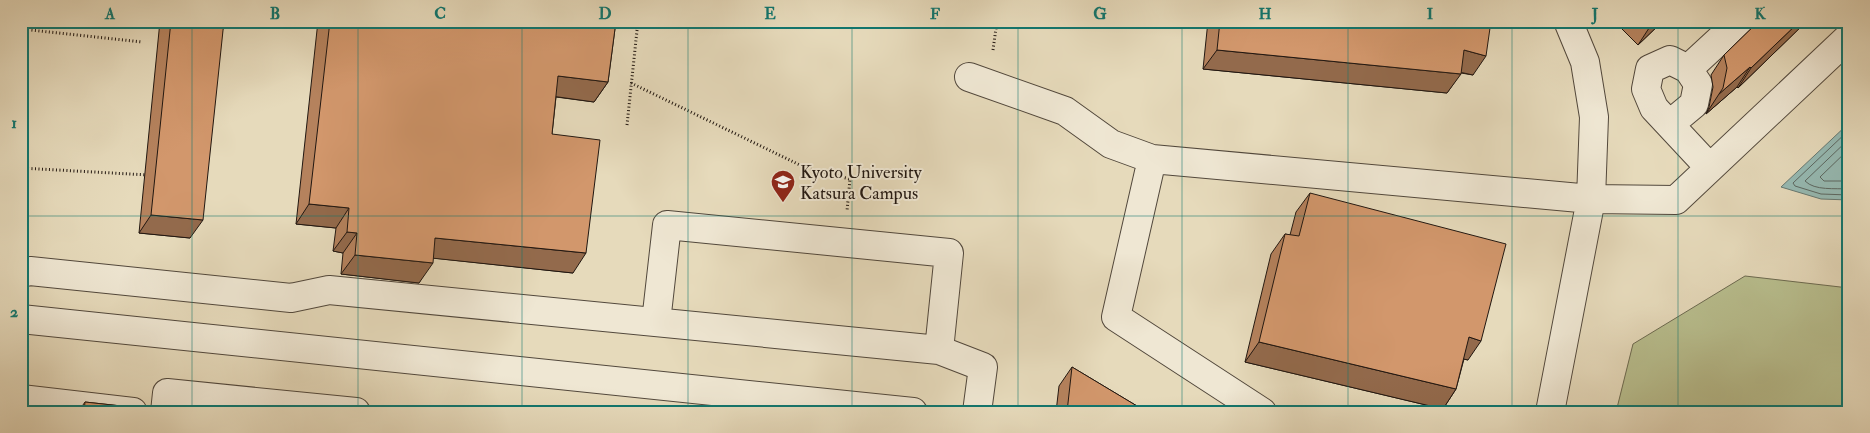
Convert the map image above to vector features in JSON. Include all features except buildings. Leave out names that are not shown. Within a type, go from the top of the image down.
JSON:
[{"type":"street","points":[[1550,412],[1591,199],[1594,117],[1585,62],[1568,21]]},
{"type":"street","points":[[1688,69],[1740,21]]},
{"type":"street","points":[[969,77],[1065,111],[1111,144],[1152,159],[1591,199],[1676,200],[1849,37]]},
{"type":"street","points":[[1670,124],[1694,104],[1698,84],[1688,69],[1670,60],[1650,69],[1646,89],[1654,108],[1710,168]]},
{"type":"street","points":[[1152,159],[1116,317],[1262,412]]},
{"type":"street","points":[[656,322],[667,225],[949,253],[939,350]]},
{"type":"street","points":[[21,273],[30,271],[291,298],[329,290],[939,350],[982,367],[978,412]]},
{"type":"street","points":[[21,319],[913,412]]},
{"type":"street","points":[[165,412],[167,393],[356,412]]},
{"type":"street","points":[[21,399],[133,412]]},
{"type":"path","points":[[627,126],[638,21]]},
{"type":"path","points":[[21,29],[142,42]]},
{"type":"path","points":[[631,83],[806,168],[850,179],[843,243]]},
{"type":"path","points":[[21,168],[154,175]]},
{"type":"green space","points":[[1745,276],[1849,288],[1849,412],[1616,412],[1633,344]]},
{"type":"water","points":[[1849,123],[1849,200],[1821,199],[1781,187]]},
{"type":"place","name":"Kyoto University Katsura Campus","points":[[783,203]]}]
